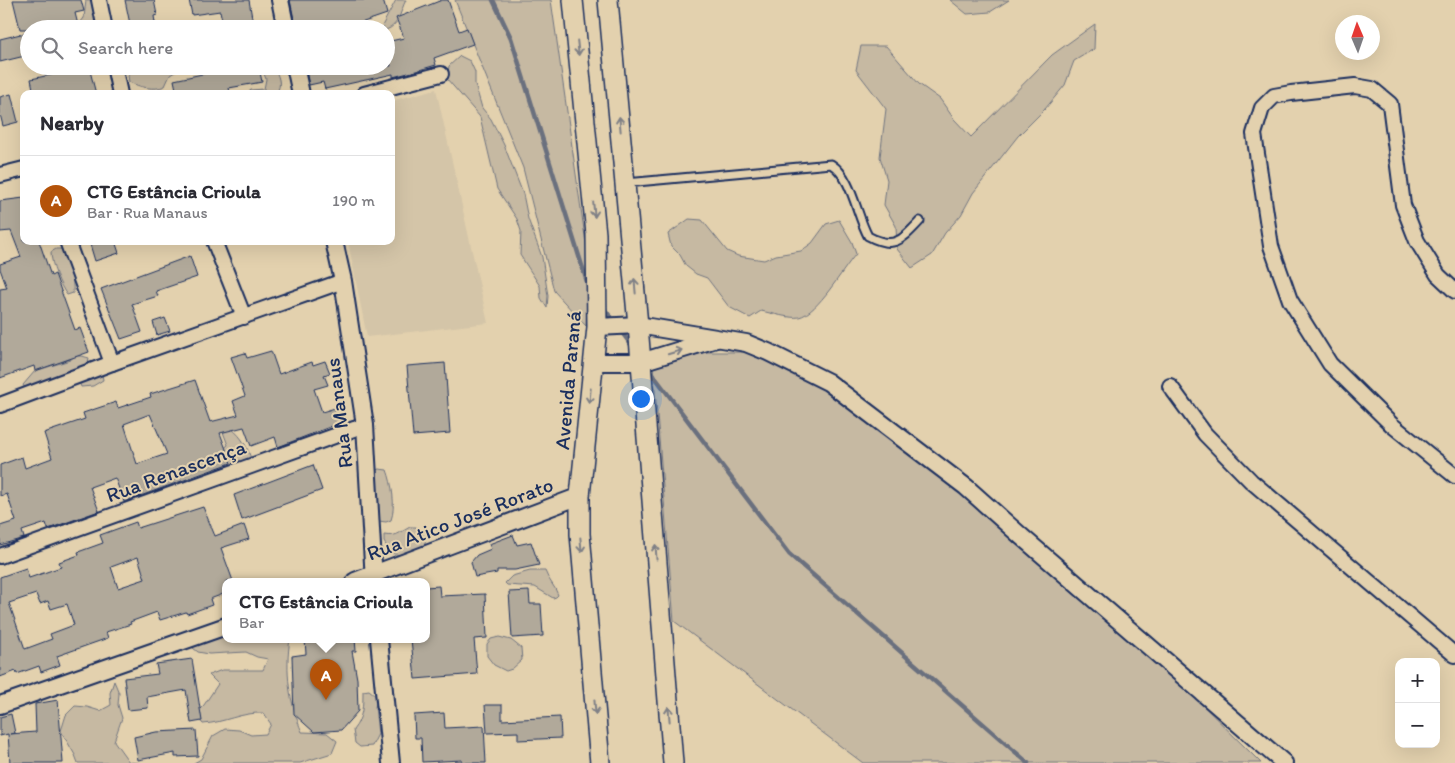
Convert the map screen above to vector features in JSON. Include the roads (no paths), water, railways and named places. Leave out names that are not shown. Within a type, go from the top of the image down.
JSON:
[{"type":"main road","name":"Avenida Paraná","points":[[573,0],[596,234],[597,320],[580,496],[580,534],[600,763]]},
{"type":"main road","points":[[608,0],[638,324],[673,763]]},
{"type":"street","points":[[99,0],[103,20]]},
{"type":"street","points":[[280,0],[284,20]]},
{"type":"street","points":[[379,90],[441,74]]},
{"type":"street","points":[[116,75],[119,90]]},
{"type":"street","points":[[297,75],[300,90]]},
{"type":"street","points":[[1455,291],[1438,275],[1417,241],[1403,205],[1390,104],[1372,89],[1355,86],[1274,96],[1262,108],[1254,134],[1271,246],[1290,300],[1330,364],[1392,425],[1455,476]]},
{"type":"street","points":[[0,175],[20,170]]},
{"type":"street","points":[[68,245],[112,363]]},
{"type":"street","points":[[216,245],[244,317]]},
{"type":"street","name":"Rua Manaus","points":[[335,245],[343,281],[365,425],[374,578]]},
{"type":"street","points":[[0,405],[343,281]]},
{"type":"street","points":[[597,320],[638,324],[746,343],[828,382],[966,486],[1022,537],[1284,763]]},
{"type":"street","points":[[593,362],[641,362],[721,338]]},
{"type":"street","points":[[1170,386],[1205,434],[1251,481],[1455,655]]},
{"type":"street","name":"Rua Renascença","points":[[0,556],[365,425]]},
{"type":"street","name":"Rua Atico José Rorato","points":[[374,578],[580,496]]},
{"type":"street","points":[[0,705],[222,627]]},
{"type":"street","points":[[379,643],[391,763]]},
{"type":"lane","points":[[625,183],[831,164],[836,167],[850,188],[868,236],[885,244],[901,240],[920,222]]},
{"type":"waterway","points":[[493,0],[511,38],[588,285]]},
{"type":"waterway","points":[[604,308],[614,322]]},
{"type":"waterway","points":[[620,330],[632,346]]},
{"type":"waterway","points":[[648,368],[789,554],[1028,763]]},
{"type":"place","name":"CTG Estância Crioula","points":[[326,700]]}]
